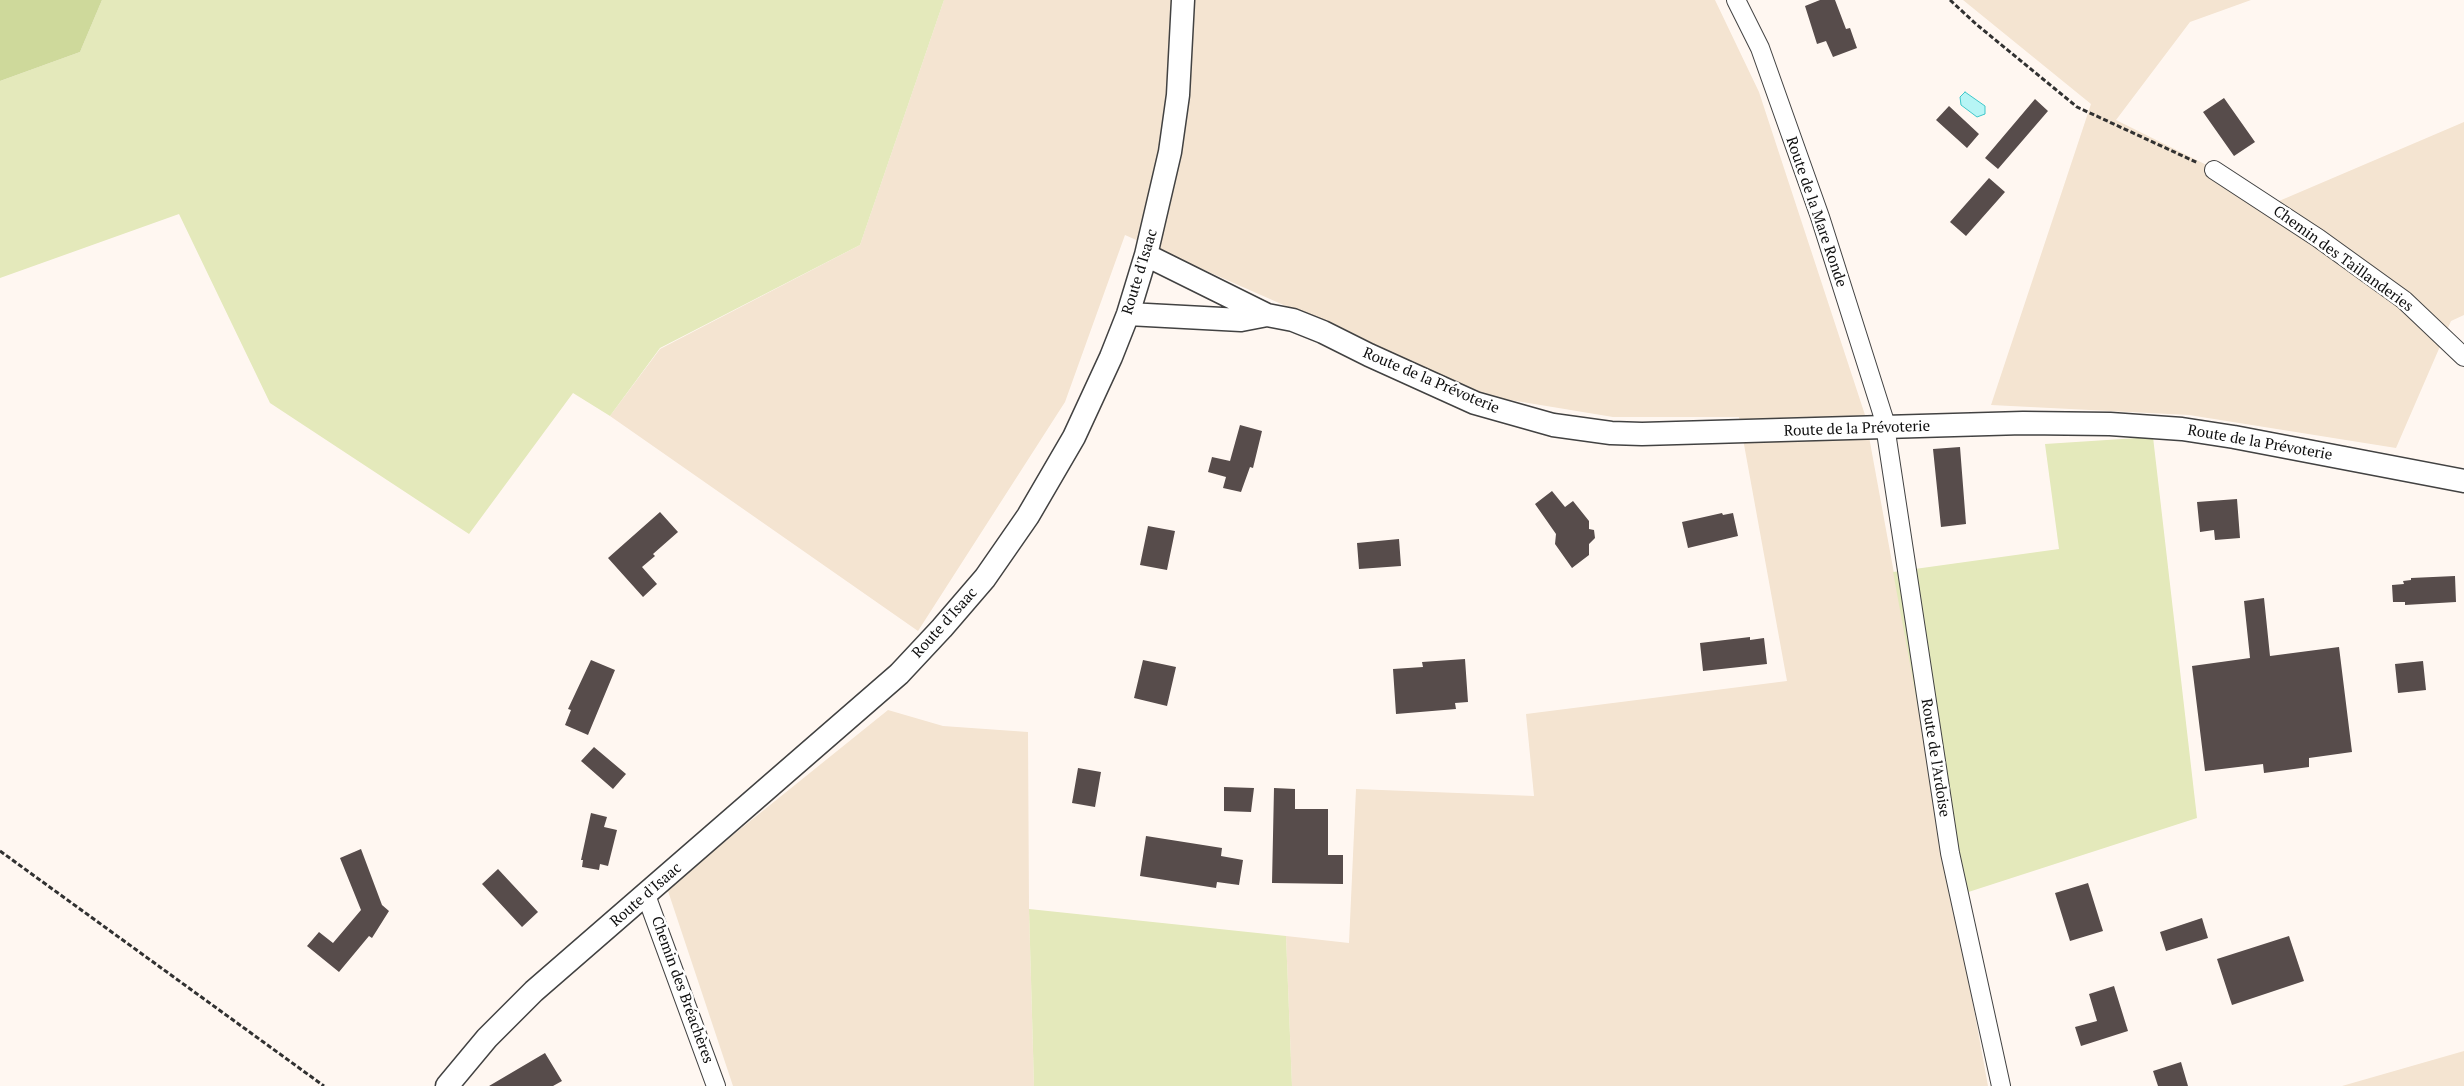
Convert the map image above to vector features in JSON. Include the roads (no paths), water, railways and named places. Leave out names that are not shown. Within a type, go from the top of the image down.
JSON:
[{"type":"street","name":"Route d'Isaac","points":[[447,1086],[487,1038],[534,991],[899,674],[985,578],[1028,516],[1074,437],[1111,356],[1128,314],[1146,255],[1170,152],[1180,76],[1183,0]]},
{"type":"street","name":"Route de la Mare Ronde","points":[[1736,0],[1760,48],[1820,216],[1885,428]]},
{"type":"street","name":"Chemin des Taillanderies","points":[[2214,170],[2318,238],[2404,300],[2464,357]]},
{"type":"street","name":"Route de la Prévoterie","points":[[1146,255],[1267,315],[1293,320],[1323,332],[1475,403],[1553,425],[1611,433],[1642,434],[2023,423],[2110,424],[2182,429],[2294,448],[2464,481]]},
{"type":"street","name":"Route de la Prévoterie","points":[[1128,314],[1240,320],[1267,315]]},
{"type":"street","name":"Route de l'Ardoise","points":[[1885,428],[1950,853],[2001,1086]]},
{"type":"street","name":"Chemin des Bréachères","points":[[646,895],[716,1086]]},
{"type":"water","points":[[1965,92],[1985,106],[1985,114],[1977,117],[1961,105],[1960,97]]}]
